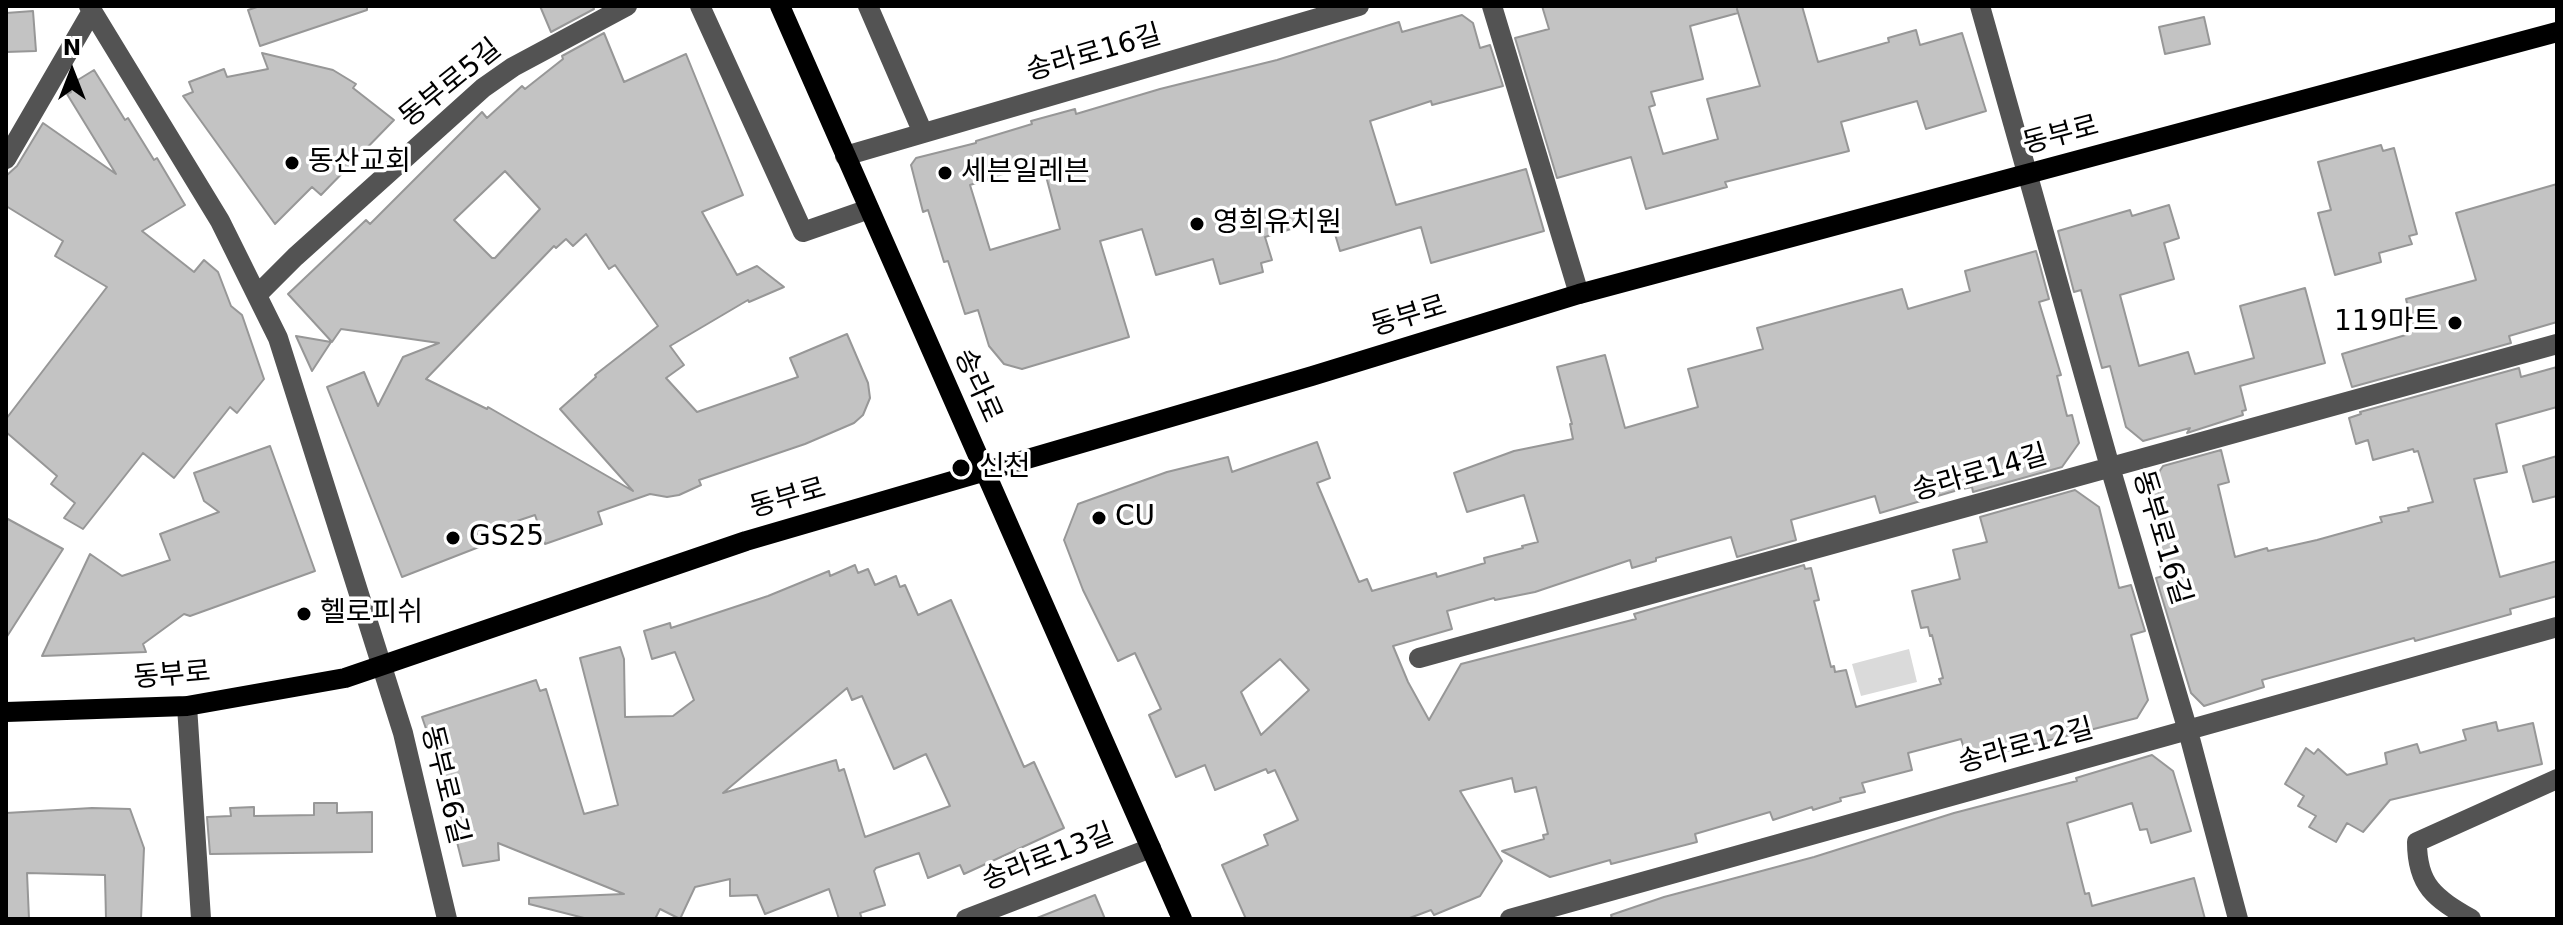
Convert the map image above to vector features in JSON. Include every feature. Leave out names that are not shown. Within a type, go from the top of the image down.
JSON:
[{"type":"main road","name":"송라로","points":[[780,6],[1182,919]]},
{"type":"main road","name":"동부로","points":[[6,712],[187,706],[345,678],[746,541],[1312,376],[1579,294],[2557,32]]},
{"type":"street","name":"동부로5길","points":[[257,295],[483,88],[513,67],[627,6]]},
{"type":"street","points":[[700,6],[803,232],[869,209]]},
{"type":"street","points":[[868,6],[923,133]]},
{"type":"street","name":"송라로16길","points":[[845,156],[1359,6]]},
{"type":"street","points":[[1492,6],[1579,294]]},
{"type":"street","name":"동부로16길","points":[[1980,6],[2188,731],[2238,919]]},
{"type":"street","name":"동부로6길","points":[[90,9],[220,221],[278,338],[403,733],[447,919]]},
{"type":"street","points":[[6,159],[90,9]]},
{"type":"street","name":"송라로14길","points":[[1419,658],[2557,344]]},
{"type":"street","name":"송라로12길","points":[[1510,919],[2557,627]]},
{"type":"street","points":[[187,706],[201,919]]},
{"type":"street","points":[[2471,919],[2437,899],[2417,864],[2417,842],[2557,779]]},
{"type":"street","name":"송라로13길","points":[[966,919],[1151,848]]},
{"type":"shaded area","points":[[1909,649],[1917,682],[1861,696],[1852,664]]},
{"type":"building","points":[[260,6],[367,6],[367,10],[260,46],[248,10]]},
{"type":"building","points":[[540,6],[593,6],[594,9],[551,32]]},
{"type":"building","points":[[1542,6],[1802,6],[1818,62],[1889,42],[1888,38],[1916,30],[1920,45],[1962,33],[1986,111],[1926,129],[1917,101],[1841,122],[1849,151],[1725,182],[1727,187],[1646,209],[1631,157],[1557,178],[1515,38],[1549,29]],"holes":[[[1737,9],[1760,86],[1707,99],[1718,139],[1663,154],[1649,107],[1655,105],[1651,92],[1703,79],[1690,26],[1738,13]]]},
{"type":"building","points":[[33,11],[36,51],[6,52],[6,13]]},
{"type":"building","points":[[1462,15],[1473,23],[1480,48],[1490,45],[1503,86],[1432,105],[1431,101],[1370,121],[1396,205],[1526,169],[1544,231],[1431,263],[1421,227],[1340,251],[1330,217],[1265,237],[1272,260],[1261,263],[1263,272],[1220,284],[1213,259],[1156,275],[1142,229],[1100,241],[1129,337],[1022,369],[1004,364],[989,346],[978,310],[965,314],[928,210],[923,212],[911,165],[916,158],[976,143],[1032,124],[1031,121],[1075,109],[1076,114],[1277,60],[1399,22],[1402,32]],"holes":[[[1042,161],[1060,229],[990,250],[970,185]]]},
{"type":"building","points":[[2204,17],[2210,44],[2165,54],[2159,27]]},
{"type":"building","points":[[604,33],[624,82],[686,54],[743,195],[702,212],[737,275],[757,266],[784,287],[748,300],[670,346],[684,365],[666,378],[697,412],[798,377],[790,358],[847,334],[868,383],[870,398],[863,415],[854,423],[805,444],[699,480],[701,485],[679,495],[667,497],[650,494],[598,512],[602,524],[545,544],[535,515],[475,535],[479,547],[402,577],[327,387],[364,372],[378,406],[403,357],[439,343],[341,329],[332,342],[288,294],[366,220],[370,224],[482,112],[487,118],[522,86],[525,89],[563,59],[562,56]],"holes":[[[505,171],[540,209],[492,258],[454,220]],[[586,234],[609,269],[615,265],[658,326],[595,375],[560,409],[633,491],[488,407],[426,379],[554,246],[556,248],[566,239],[573,246]]]},
{"type":"building","points":[[262,53],[333,70],[356,84],[353,88],[394,120],[321,195],[312,187],[275,224],[183,96],[193,92],[189,82],[224,69],[227,77],[268,69]]},
{"type":"building","points":[[94,70],[125,120],[128,118],[154,160],[157,158],[185,205],[142,231],[194,272],[204,260],[218,272],[231,306],[242,315],[264,379],[237,413],[230,407],[174,478],[143,453],[83,529],[64,518],[75,503],[51,484],[57,476],[6,432],[6,419],[107,287],[55,256],[63,241],[6,206],[6,176],[17,166],[43,123],[116,174],[67,94],[71,92],[68,86]]},
{"type":"building","points":[[2381,145],[2383,151],[2394,148],[2417,234],[2409,236],[2412,244],[2379,253],[2381,262],[2335,275],[2318,213],[2331,210],[2318,162]]},
{"type":"building","points":[[2557,184],[2557,322],[2509,336],[2511,343],[2352,387],[2342,354],[2409,334],[2404,318],[2410,316],[2406,299],[2476,280],[2456,213]]},
{"type":"building","points":[[2169,205],[2179,238],[2164,243],[2174,279],[2120,295],[2139,366],[2188,352],[2195,374],[2254,358],[2240,306],[2305,288],[2325,363],[2240,386],[2246,410],[2242,411],[2243,415],[2187,433],[2190,428],[2143,441],[2126,427],[2110,366],[2102,368],[2081,290],[2074,292],[2058,231],[2130,210],[2132,216]]},
{"type":"building","points":[[2036,251],[2049,299],[2039,302],[2061,375],[2057,376],[2067,416],[2072,415],[2079,443],[2062,467],[1973,492],[1972,487],[1958,490],[1880,513],[1875,496],[1791,520],[1796,540],[1737,557],[1731,537],[1632,568],[1630,560],[1535,592],[1494,598],[1447,611],[1452,629],[1393,646],[1429,720],[1461,664],[1636,619],[1634,614],[1804,565],[1805,569],[1811,568],[1819,600],[1814,601],[1831,667],[1834,666],[1835,672],[1846,670],[1856,707],[1941,684],[1939,679],[1943,678],[1932,635],[1928,627],[1921,628],[1912,591],[1960,579],[1953,550],[1987,542],[1980,517],[2075,490],[2099,507],[2119,588],[2131,585],[2145,631],[2131,635],[2148,700],[2137,718],[1968,761],[1961,739],[1908,753],[1912,770],[1862,783],[1865,792],[1840,798],[1841,801],[1773,820],[1770,812],[1695,834],[1697,842],[1611,864],[1610,860],[1550,877],[1502,851],[1544,839],[1543,835],[1548,834],[1536,787],[1515,792],[1512,778],[1460,791],[1502,861],[1480,896],[1434,915],[1431,910],[1407,919],[1246,919],[1222,865],[1268,845],[1264,835],[1298,820],[1275,770],[1268,773],[1266,769],[1215,790],[1205,765],[1176,777],[1149,715],[1161,709],[1135,653],[1118,661],[1083,590],[1064,540],[1078,504],[1167,472],[1228,457],[1232,472],[1317,442],[1330,478],[1317,483],[1359,582],[1367,579],[1372,591],[1436,573],[1437,577],[1485,563],[1484,558],[1538,542],[1524,495],[1467,512],[1454,473],[1514,451],[1573,439],[1557,367],[1605,355],[1625,428],[1698,407],[1688,369],[1763,349],[1757,328],[1902,289],[1908,309],[1970,291],[1965,271]],"holes":[[[1280,659],[1309,690],[1261,735],[1241,692]]]},
{"type":"building","points":[[296,336],[331,342],[312,371]]},
{"type":"building","points":[[2557,367],[2557,407],[2496,424],[2507,472],[2474,479],[2500,577],[2557,561],[2557,596],[2510,609],[2511,614],[2262,680],[2264,687],[2204,706],[2191,693],[2156,578],[2163,576],[2152,535],[2158,533],[2147,490],[2163,466],[2221,450],[2229,482],[2218,485],[2235,557],[2317,540],[2382,522],[2380,517],[2433,502],[2418,451],[2414,452],[2413,449],[2373,460],[2368,440],[2356,444],[2349,418],[2360,412],[2519,368],[2521,377]]},
{"type":"building","points":[[270,446],[315,571],[190,616],[184,614],[143,644],[146,652],[42,656],[90,554],[122,576],[170,560],[160,534],[219,512],[204,501],[194,473]]},
{"type":"building","points":[[2557,456],[2557,496],[2533,502],[2523,466]]},
{"type":"building","points":[[6,518],[63,549],[6,638]]},
{"type":"building","points":[[855,565],[858,573],[868,569],[875,585],[896,576],[900,587],[905,585],[918,615],[951,600],[1024,767],[1034,762],[1064,828],[964,874],[960,865],[928,878],[919,853],[876,868],[874,871],[885,905],[860,913],[862,919],[839,919],[829,889],[765,914],[757,895],[730,896],[730,879],[695,887],[680,919],[660,909],[655,919],[588,919],[529,904],[529,898],[624,894],[498,843],[499,860],[463,866],[436,758],[422,717],[536,680],[540,691],[546,689],[584,814],[618,805],[580,658],[620,647],[624,659],[625,717],[673,716],[694,700],[675,652],[652,659],[644,631],[670,623],[671,628],[768,596],[829,571],[830,576]],"holes":[[[847,688],[852,700],[862,696],[894,769],[926,754],[950,806],[865,837],[844,769],[839,771],[836,760],[723,793]]]},
{"type":"building","points":[[2496,722],[2498,731],[2533,723],[2542,764],[2390,800],[2363,832],[2347,823],[2336,842],[2309,827],[2316,816],[2298,806],[2304,796],[2285,784],[2306,748],[2314,754],[2318,749],[2347,775],[2387,764],[2385,753],[2417,744],[2420,753],[2466,740],[2463,730]]},
{"type":"building","points":[[2152,755],[2173,771],[2191,831],[2151,843],[2147,829],[2140,830],[2132,803],[2067,823],[2085,894],[2089,893],[2092,906],[2194,878],[2205,919],[1612,919],[1611,915],[1664,897],[1814,857],[1954,813],[2077,781],[2076,778]]},
{"type":"building","points":[[314,803],[337,803],[337,813],[372,812],[372,852],[210,854],[207,817],[231,816],[230,808],[254,807],[254,816],[314,815]]},
{"type":"building","points":[[130,809],[144,848],[141,919],[106,919],[105,875],[27,873],[29,919],[6,919],[6,813]]},
{"type":"building","points":[[1095,895],[1105,919],[1037,918]]},
{"type":"place","name":"동산교회","points":[[292,163]]},
{"type":"place","name":"세븐일레븐","points":[[945,173]]},
{"type":"place","name":"영희유치원","points":[[1197,224]]},
{"type":"place","name":"119마트","points":[[2455,323]]},
{"type":"place","name":"신천","points":[[961,468]]},
{"type":"place","name":"CU","points":[[1099,518]]},
{"type":"place","name":"GS25","points":[[453,538]]},
{"type":"place","name":"헬로피쉬","points":[[304,614]]}]
